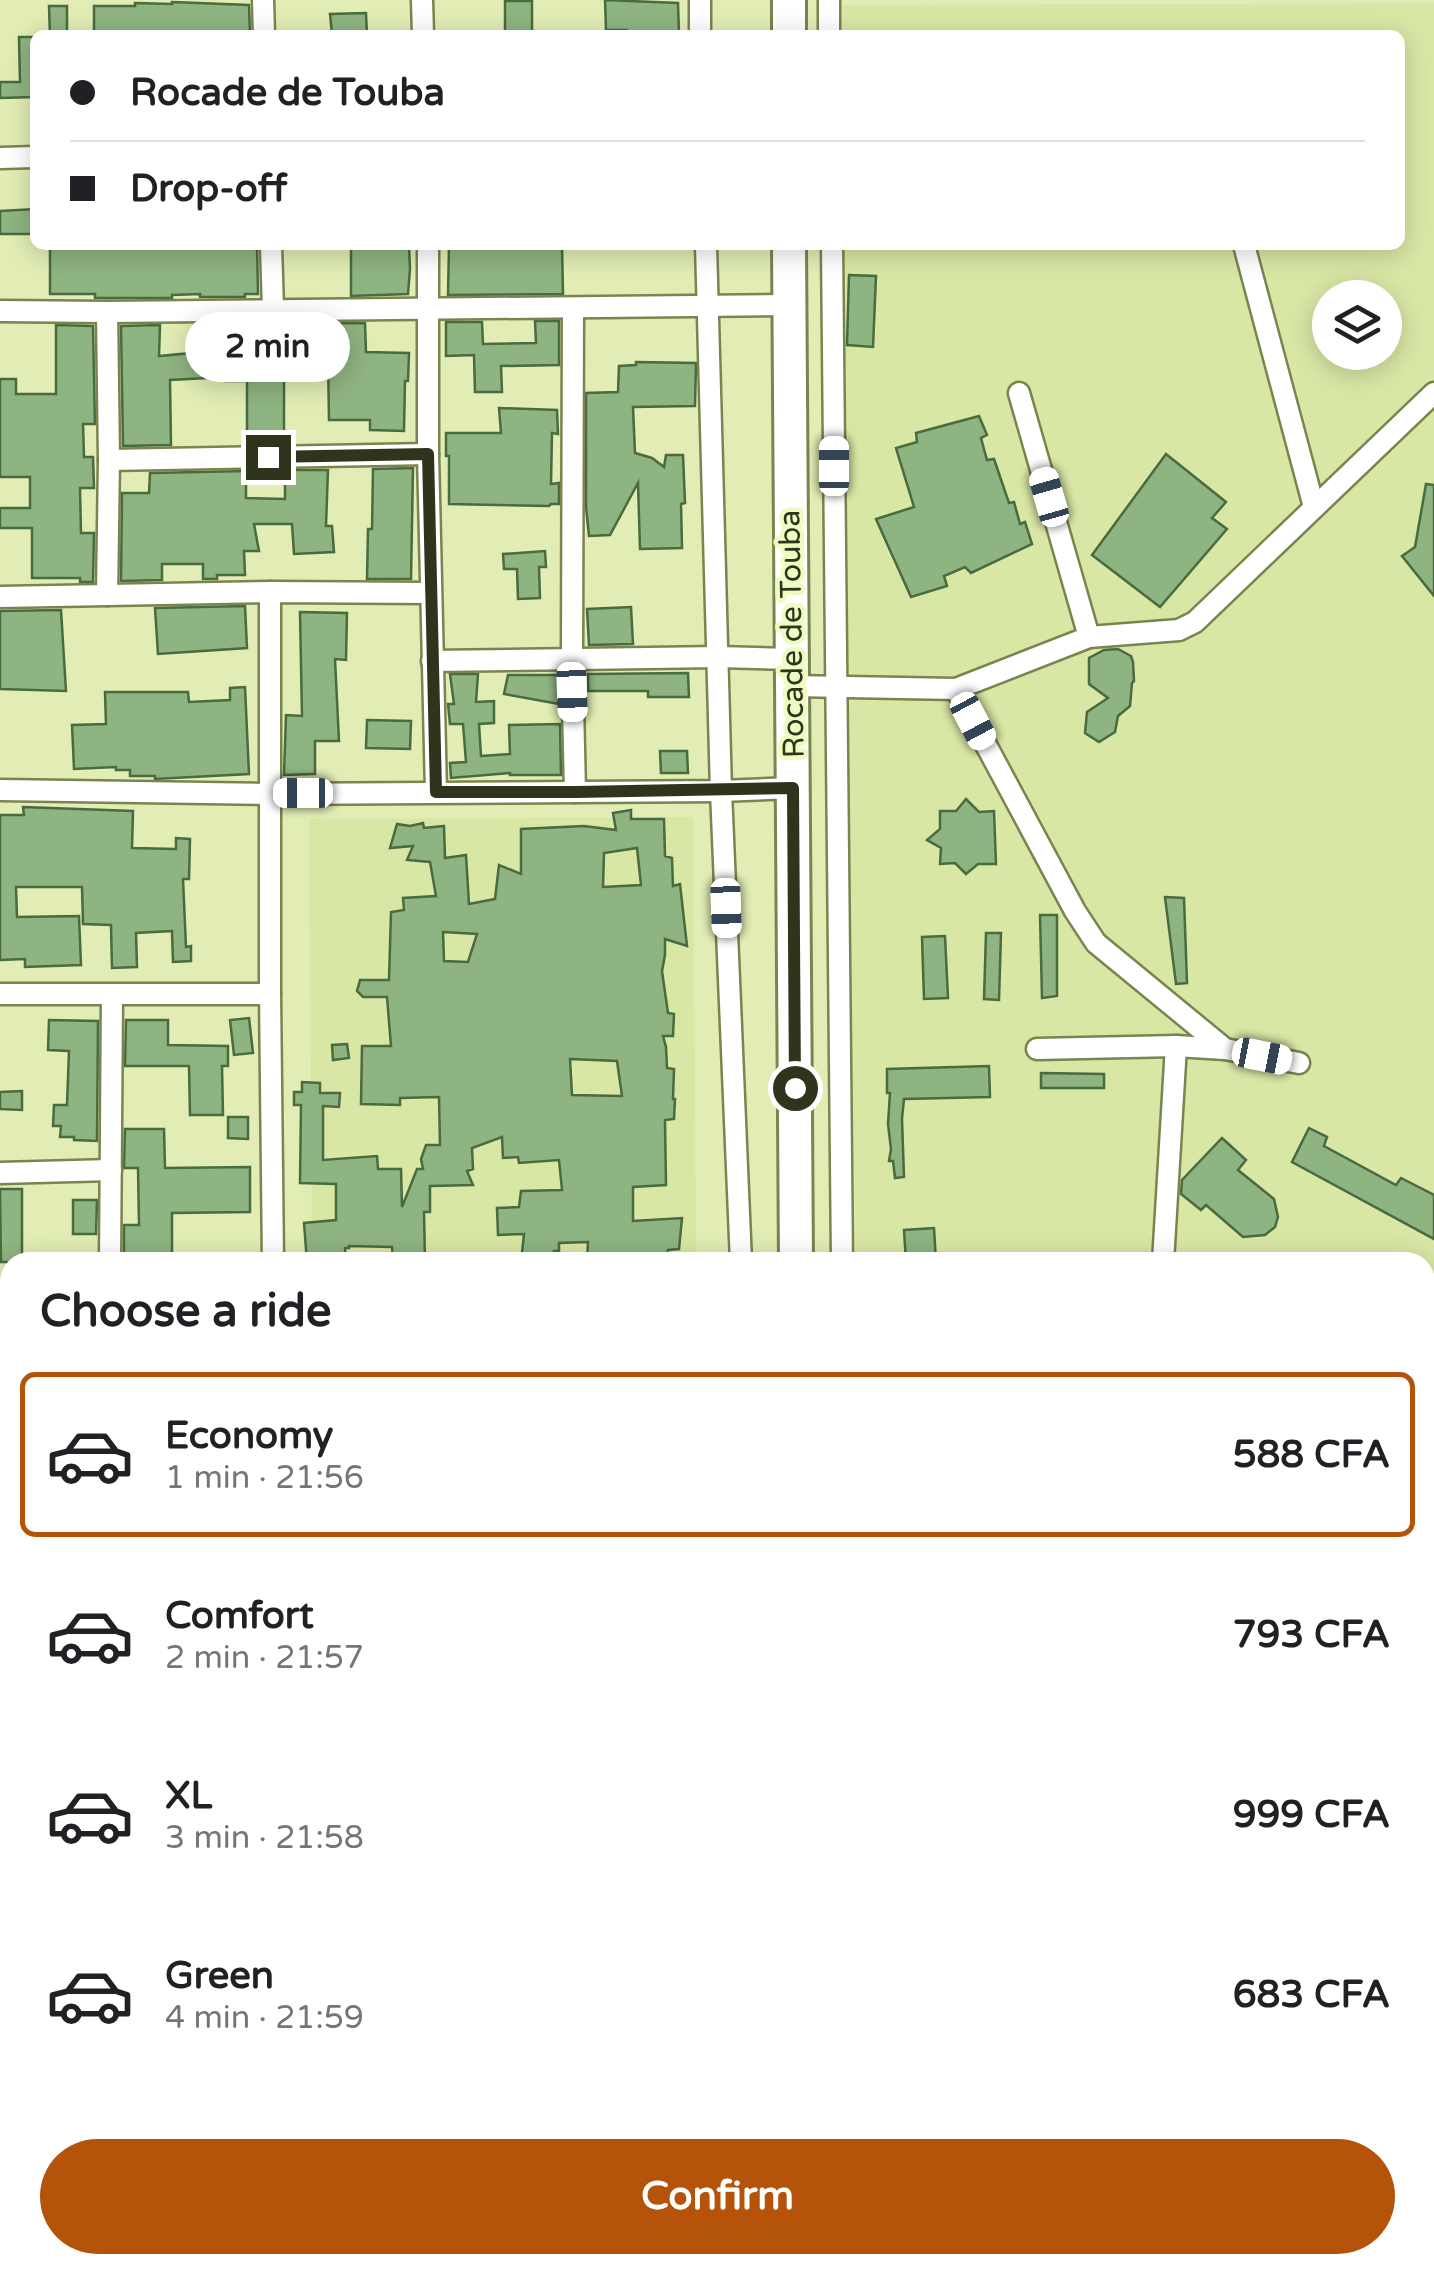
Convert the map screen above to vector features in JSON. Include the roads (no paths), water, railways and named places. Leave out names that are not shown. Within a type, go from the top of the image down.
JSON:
[{"type":"main road","points":[[789,0],[789,30]]},
{"type":"main road","name":"Rocade de Touba","points":[[789,250],[796,1252]]},
{"type":"street","points":[[263,0],[264,30]]},
{"type":"street","points":[[422,0],[423,30]]},
{"type":"street","points":[[700,0],[700,30]]},
{"type":"street","points":[[829,0],[829,30]]},
{"type":"street","points":[[0,158],[30,157]]},
{"type":"street","points":[[271,250],[272,309]]},
{"type":"street","points":[[428,250],[430,593],[436,792]]},
{"type":"street","points":[[706,250],[721,790],[741,1252]]},
{"type":"street","points":[[832,250],[842,1252]]},
{"type":"street","points":[[1245,250],[1314,508]]},
{"type":"street","points":[[0,310],[789,305]]},
{"type":"street","points":[[573,308],[572,660],[576,792]]},
{"type":"street","points":[[107,312],[107,596]]},
{"type":"street","points":[[1020,392],[1089,637]]},
{"type":"street","points":[[432,661],[719,658],[792,672],[836,688],[956,690],[1089,637],[1179,630],[1195,622],[1434,392]]},
{"type":"street","points":[[109,460],[428,454]]},
{"type":"street","points":[[270,592],[272,1252]]},
{"type":"street","points":[[0,597],[430,593]]},
{"type":"street","points":[[956,690],[1096,943],[1224,1049]]},
{"type":"street","points":[[0,790],[270,794],[793,788]]},
{"type":"street","points":[[0,994],[270,994]]},
{"type":"street","points":[[110,1252],[112,995]]},
{"type":"street","points":[[1164,1252],[1176,1046]]},
{"type":"street","points":[[1037,1049],[1176,1046],[1224,1049],[1299,1064]]},
{"type":"street","points":[[0,1172],[111,1170]]}]
